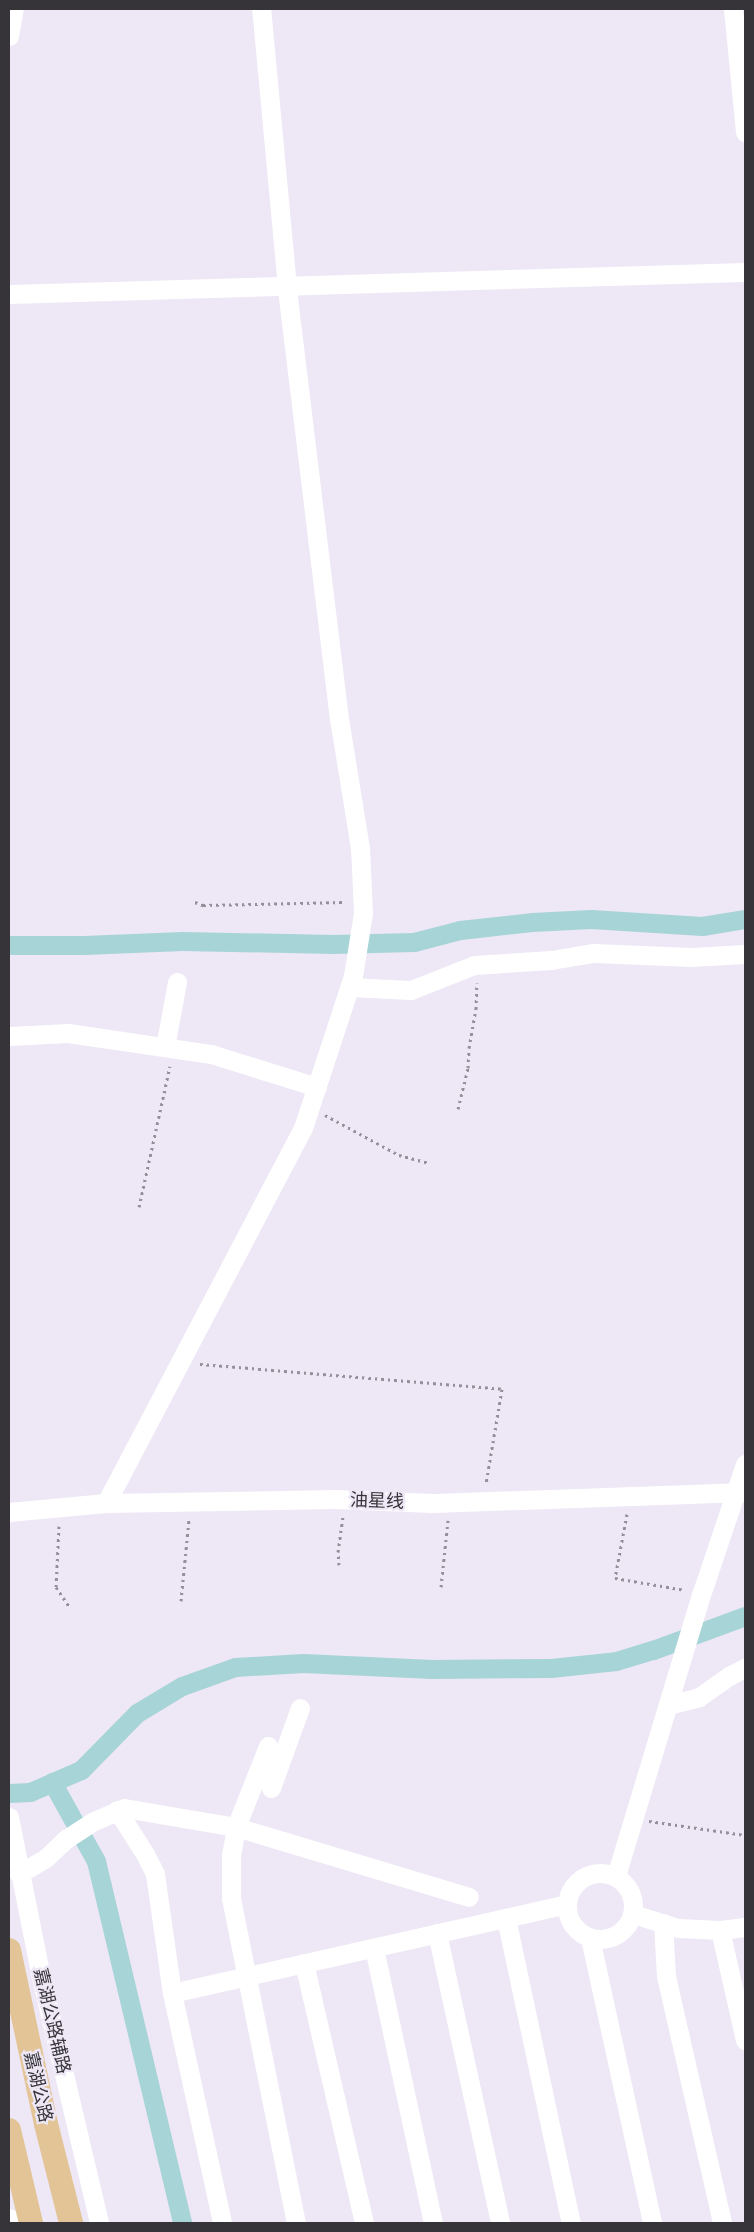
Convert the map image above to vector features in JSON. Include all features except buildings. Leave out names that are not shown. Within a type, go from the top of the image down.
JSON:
[{"type":"main road","name":"嘉湖公路","points":[[9,1950],[46,2124],[71,2223]]},
{"type":"main road","points":[[9,2130],[31,2223]]},
{"type":"street","points":[[9,36],[14,9]]},
{"type":"street","points":[[106,1503],[303,1128],[351,982],[363,907],[360,848],[339,719],[287,288],[261,9]]},
{"type":"street","points":[[733,9],[745,132]]},
{"type":"street","points":[[9,294],[287,288],[745,272]]},
{"type":"street","points":[[351,982],[411,990],[474,965],[551,960],[593,954],[691,957],[745,954]]},
{"type":"street","points":[[170,1047],[177,982]]},
{"type":"street","points":[[9,1036],[68,1033],[170,1047],[211,1054],[316,1087]]},
{"type":"street","points":[[616,1876],[701,1597],[741,1492],[745,1464]]},
{"type":"street","name":"油星线","points":[[9,1512],[106,1503],[344,1500],[483,1502],[741,1492]]},
{"type":"street","points":[[668,1706],[699,1697],[729,1676],[745,1668]]},
{"type":"street","points":[[296,2223],[230,1898],[231,1855],[236,1827],[271,1755],[300,1708]]},
{"type":"street","points":[[271,1755],[271,1788]]},
{"type":"street","points":[[19,1874],[46,1858],[66,1839],[94,1821],[124,1808],[148,1810],[236,1827],[469,1897]]},
{"type":"street","points":[[117,1810],[145,1854],[155,1874],[172,1993],[222,2223]]},
{"type":"street","name":"嘉湖公路辅路","points":[[9,1817],[19,1874],[99,2223]]},
{"type":"street","points":[[595,1873],[606,1873],[616,1876],[625,1883],[631,1892],[633,1914],[629,1924],[617,1935],[601,1940],[590,1938],[580,1933],[568,1915],[567,1904],[576,1884],[584,1877],[595,1873]]},
{"type":"street","points":[[172,1993],[567,1904]]},
{"type":"street","points":[[633,1914],[678,1928],[720,1930],[745,1927]]},
{"type":"street","points":[[506,1918],[571,2223]]},
{"type":"street","points":[[664,1923],[666,1976],[722,2223]]},
{"type":"street","points":[[720,1930],[745,2040]]},
{"type":"street","points":[[437,1933],[500,2223]]},
{"type":"street","points":[[590,1938],[652,2223]]},
{"type":"street","points":[[374,1948],[433,2223]]},
{"type":"street","points":[[304,1963],[364,2223]]},
{"type":"street","points":[[9,2218],[10,2223]]},
{"type":"path","points":[[195,902],[203,905],[363,907]]},
{"type":"path","points":[[458,1109],[468,1068],[469,1048],[476,1009],[478,988],[474,965]]},
{"type":"path","points":[[139,1207],[170,1047]]},
{"type":"path","points":[[310,1106],[399,1155],[429,1163]]},
{"type":"path","points":[[184,1356],[195,1363],[502,1389],[483,1502]]},
{"type":"path","points":[[630,1496],[614,1578],[701,1597]]},
{"type":"path","points":[[339,1565],[344,1500]]},
{"type":"path","points":[[182,1601],[190,1501]]},
{"type":"path","points":[[441,1588],[450,1502]]},
{"type":"path","points":[[59,1508],[56,1587],[69,1606]]},
{"type":"path","points":[[634,1819],[745,1835]]},
{"type":"waterway","points":[[9,945],[84,945],[182,941],[333,944],[414,942],[460,930],[532,922],[591,919],[702,926],[745,919]]},
{"type":"waterway","points":[[9,1793],[30,1792],[81,1770],[137,1713],[182,1686],[235,1667],[303,1663],[432,1669],[551,1668],[616,1661],[653,1650],[745,1616]]},
{"type":"waterway","points":[[52,1782],[96,1861],[182,2223]]}]
